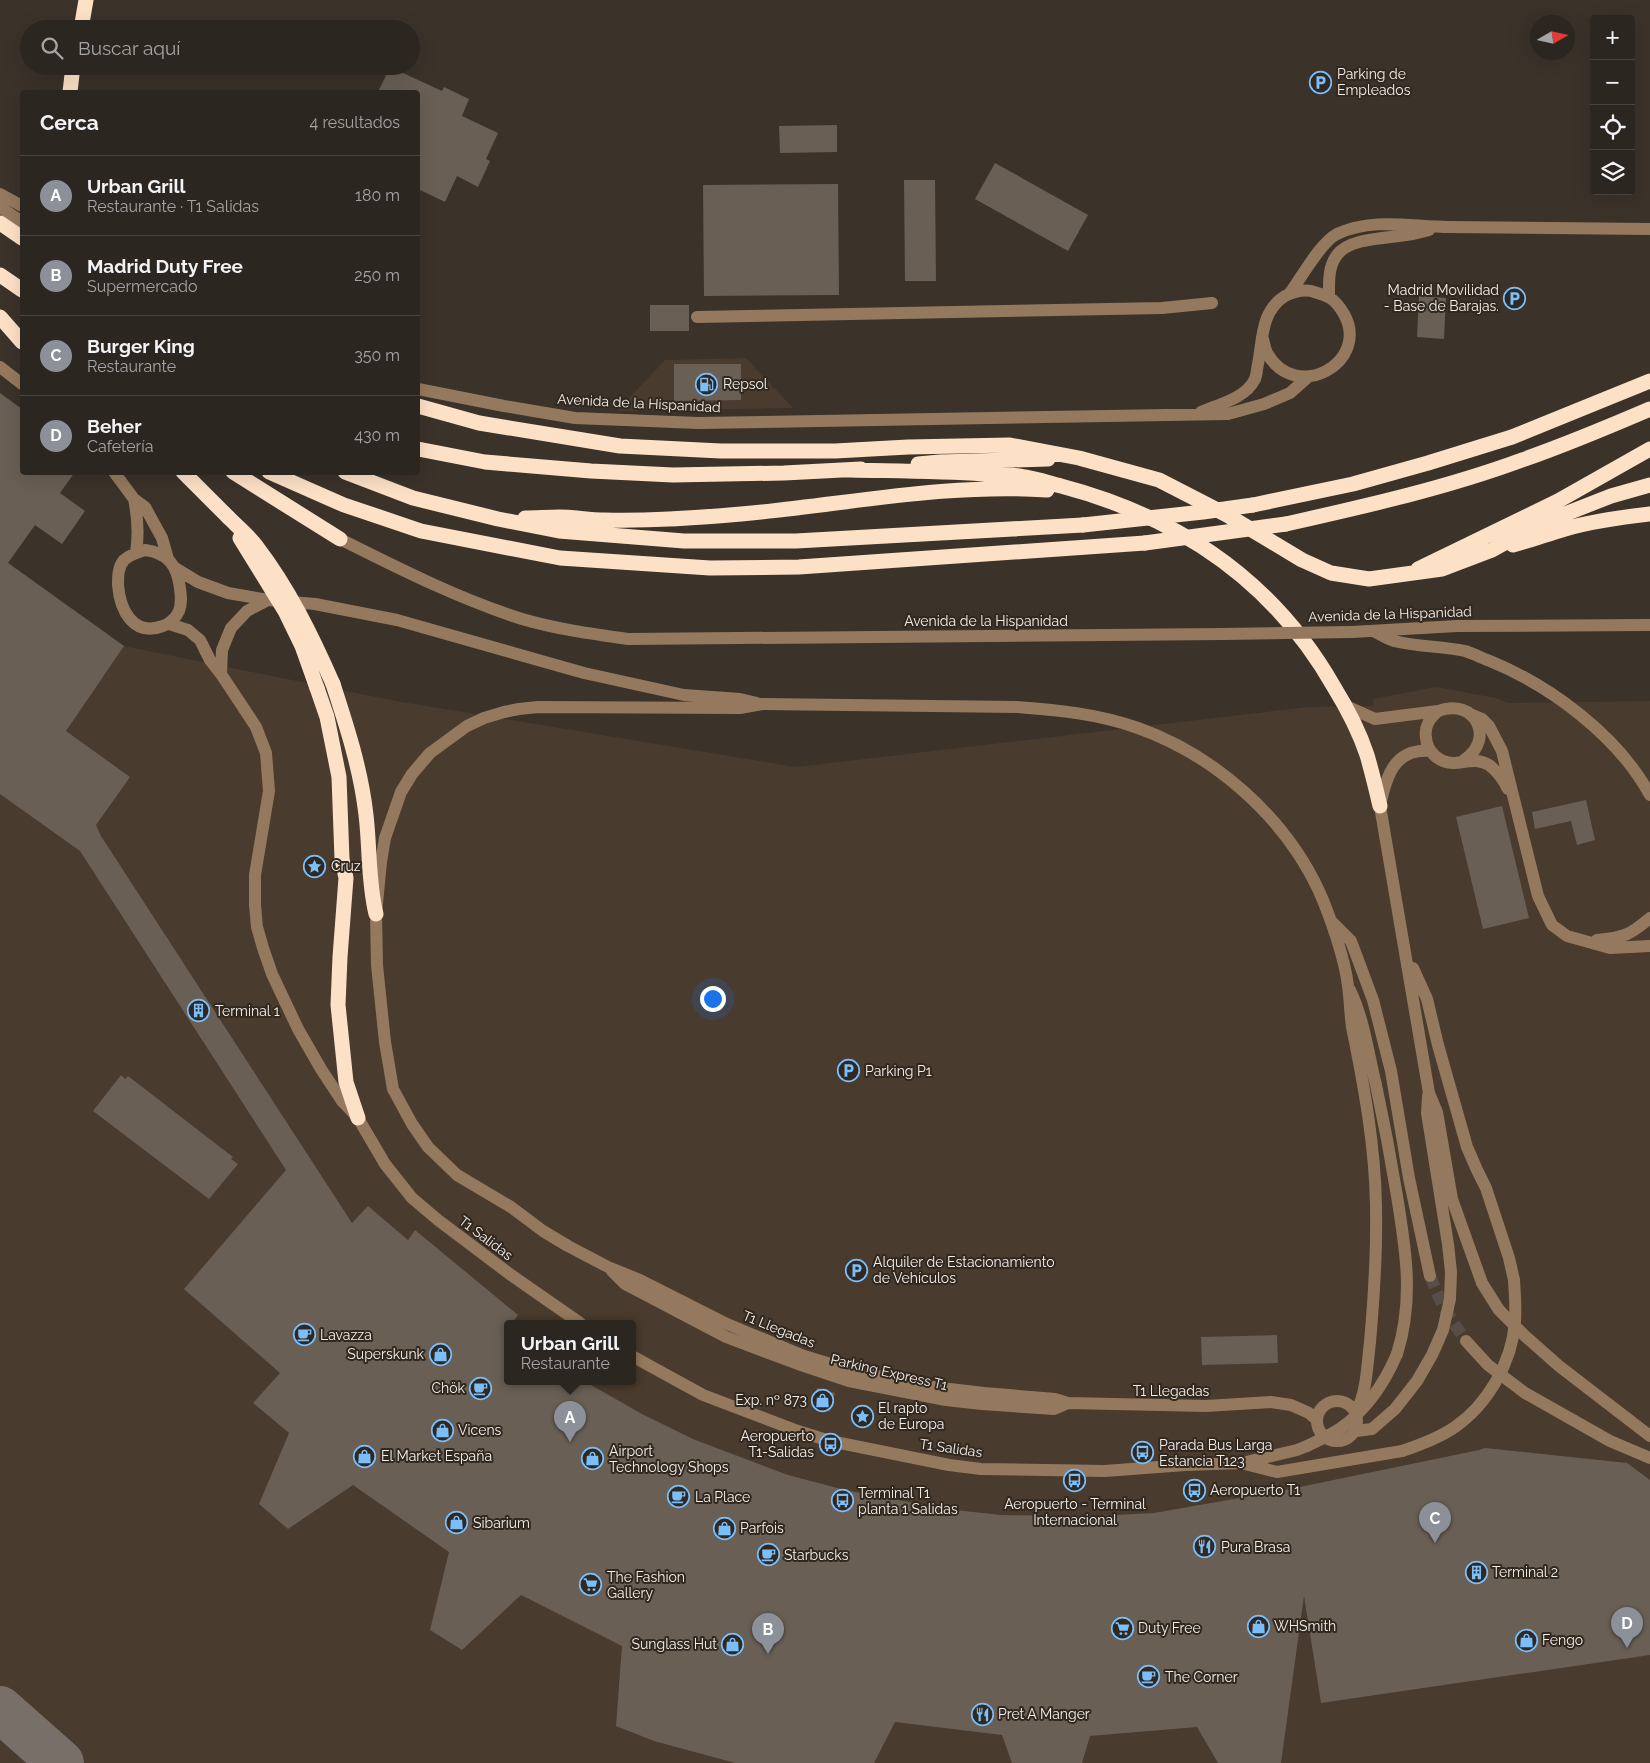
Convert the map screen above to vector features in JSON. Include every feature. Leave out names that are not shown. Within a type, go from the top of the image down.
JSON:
[{"type":"highway","points":[[83,20],[86,0]]},
{"type":"highway","points":[[70,90],[73,75]]},
{"type":"highway","points":[[0,223],[20,237]]},
{"type":"highway","points":[[0,275],[20,289]]},
{"type":"highway","points":[[0,316],[20,327]]},
{"type":"highway","points":[[0,316],[20,340]]},
{"type":"highway","points":[[353,475],[413,498],[498,519],[559,531],[684,542],[796,541],[1083,525],[1253,505],[1353,484],[1512,437],[1650,381]]},
{"type":"highway","points":[[420,407],[479,423],[620,446],[721,451],[835,451],[908,446],[1010,445],[1079,458],[1159,480],[1226,515],[1302,560],[1331,573],[1369,579],[1442,569],[1492,550],[1535,540],[1566,529],[1620,517],[1650,514]]},
{"type":"highway","points":[[276,475],[344,505],[421,532],[560,558],[710,568],[799,567],[1145,543],[1286,524],[1375,504],[1463,480],[1522,461],[1650,409]]},
{"type":"highway","points":[[420,449],[485,462],[591,471],[673,475],[784,474],[940,462],[1079,458]]},
{"type":"highway","points":[[1412,572],[1558,501],[1650,449]]},
{"type":"highway","points":[[850,470],[962,473],[1024,477],[1086,493],[1133,509],[1177,530],[1219,557],[1257,588],[1291,624],[1321,663],[1346,706],[1367,755],[1380,806]]},
{"type":"highway","points":[[186,475],[256,546],[280,579],[316,645],[333,684],[348,728],[357,763],[366,813],[372,896],[376,914]]},
{"type":"highway","points":[[238,475],[340,539]]},
{"type":"highway","points":[[1492,550],[1537,525],[1611,496],[1650,485]]},
{"type":"highway","points":[[498,519],[558,517],[605,520],[670,519],[741,514],[940,490],[1011,487],[1086,493]]},
{"type":"highway","points":[[228,517],[285,611],[302,646],[329,726],[339,777],[342,859],[346,878],[338,1006],[346,1082],[358,1118]]},
{"type":"street","points":[[0,194],[20,205]]},
{"type":"street","points":[[0,207],[20,221]]},
{"type":"street","points":[[1290,293],[1305,290],[1330,296],[1338,304],[1348,322],[1350,337],[1345,354],[1335,366],[1323,374],[1308,377],[1294,376],[1280,369],[1268,353],[1263,339],[1263,327],[1268,313],[1278,301],[1290,293],[1323,246],[1336,235],[1366,225],[1395,223],[1442,227],[1650,229]]},
{"type":"street","points":[[1330,296],[1329,278],[1332,265],[1338,254],[1350,246],[1372,239],[1406,235],[1442,227]]},
{"type":"street","points":[[697,317],[1162,308],[1212,303]]},
{"type":"street","name":"Avenida de la Hispanidad","points":[[1192,415],[1239,397],[1255,379],[1263,339]]},
{"type":"street","points":[[0,366],[20,382]]},
{"type":"street","name":"Avenida de la Hispanidad","points":[[420,389],[576,418],[698,423],[1228,414],[1264,404],[1290,393],[1308,377]]},
{"type":"street","points":[[116,475],[134,499],[145,507],[162,538],[171,564],[179,582],[181,600],[178,612],[169,624],[155,629],[147,629],[134,623],[125,613],[121,603],[117,573],[124,560],[145,550],[158,552],[171,564],[198,582],[228,593],[268,600],[314,604],[397,620],[584,673],[684,695],[740,699],[762,704],[1018,707],[1086,714],[1137,728],[1175,744],[1197,756],[1250,797],[1289,842],[1305,865],[1318,890],[1330,919],[1348,985],[1358,1006],[1393,1169],[1404,1236],[1408,1294],[1403,1334],[1397,1354],[1382,1384],[1370,1400],[1342,1427],[1328,1436],[1298,1450],[1242,1463]]},
{"type":"street","points":[[134,499],[138,520],[136,553]]},
{"type":"street","name":"Avenida de la Hispanidad","points":[[340,539],[442,589],[523,619],[578,632],[628,639],[1224,634],[1352,632],[1457,626],[1650,625]]},
{"type":"street","points":[[221,674],[222,650],[231,628],[247,611],[268,600]]},
{"type":"street","name":"T1 Salidas","points":[[169,624],[188,630],[200,640],[210,660],[256,727],[266,754],[269,791],[255,875],[254,905],[257,927],[272,974],[298,1030],[332,1087],[358,1118],[385,1164],[412,1198],[511,1275],[576,1320]]},
{"type":"street","points":[[1374,631],[1392,640],[1466,652],[1511,670],[1546,690],[1582,716],[1612,744],[1644,783],[1650,795]]},
{"type":"street","name":"T1 Llegadas","points":[[762,704],[740,708],[538,707],[504,712],[484,718],[443,742],[425,759],[406,783],[385,838],[381,862],[376,914],[378,964],[385,1042],[393,1089],[412,1124],[428,1147],[457,1175],[511,1207],[543,1231],[608,1268],[640,1280],[727,1324],[804,1356],[832,1365],[924,1386],[1055,1398],[1068,1404],[1206,1406],[1271,1402],[1291,1405],[1309,1413],[1317,1420]]},
{"type":"street","points":[[1346,706],[1376,719],[1455,707],[1463,709],[1476,720],[1480,729],[1480,738],[1472,755],[1455,763],[1445,762],[1436,758],[1430,751],[1425,733],[1427,724],[1438,711]]},
{"type":"street","points":[[1470,714],[1482,718],[1489,726],[1496,736],[1502,751],[1538,896],[1552,925],[1567,936],[1610,948],[1650,946]]},
{"type":"street","points":[[1430,751],[1422,750],[1406,754],[1400,759],[1391,770],[1384,786],[1380,806],[1429,1093],[1436,1112],[1452,1199],[1482,1283],[1499,1310],[1559,1366],[1650,1436]]},
{"type":"street","points":[[1464,760],[1478,760],[1490,765],[1504,780],[1515,803]]},
{"type":"street","points":[[1644,783],[1650,805]]},
{"type":"street","points":[[1587,941],[1619,938],[1635,931],[1650,918]]},
{"type":"street","points":[[1330,919],[1351,941],[1372,1000],[1391,1071],[1409,1178],[1430,1276]]},
{"type":"street","points":[[1242,1463],[1277,1472],[1402,1451],[1420,1445],[1455,1426],[1470,1414],[1496,1382],[1505,1363],[1515,1324],[1516,1304],[1514,1280],[1509,1258],[1486,1188],[1467,1147],[1440,1054],[1427,999],[1406,952]]},
{"type":"street","points":[[1348,985],[1349,1008],[1367,1101],[1372,1143],[1377,1236],[1374,1295],[1363,1400],[1356,1413]]},
{"type":"street","points":[[1356,1431],[1372,1429],[1395,1409],[1417,1381],[1443,1330],[1450,1299],[1451,1272],[1448,1244],[1426,1113],[1429,1093]]},
{"type":"street","points":[[1466,1341],[1488,1365],[1525,1392],[1610,1441],[1650,1458]]},
{"type":"street","name":"T1 Salidas","points":[[636,1358],[703,1395],[830,1442],[942,1464],[981,1469],[1105,1471],[1242,1463]]},
{"type":"street","points":[[1332,1401],[1348,1403],[1356,1413],[1358,1422],[1356,1431],[1347,1440],[1336,1442],[1324,1438],[1320,1432],[1317,1420],[1320,1411],[1332,1401]]},
{"type":"shaded area","name":"Repsol","points":[[746,358],[793,408],[617,411],[665,360]]},
{"type":"shaded area","points":[[0,557],[124,646],[396,701],[796,767],[1308,707],[1374,706],[1373,699],[1436,687],[1496,698],[1509,703],[1650,701],[1650,1763],[0,1763]]},
{"type":"building","points":[[386,75],[407,75],[442,91],[444,87],[469,99],[462,116],[498,133],[486,159],[490,161],[478,187],[457,176],[445,202],[420,190],[420,90],[379,90]]},
{"type":"building","points":[[837,125],[837,152],[780,153],[779,126]]},
{"type":"building","points":[[995,163],[1088,215],[1068,251],[975,199]]},
{"type":"building","points":[[904,180],[935,180],[936,281],[905,281]]},
{"type":"building","points":[[838,184],[839,295],[704,296],[703,185]]},
{"type":"building","points":[[1419,296],[1446,298],[1444,339],[1417,337]]},
{"type":"building","points":[[650,305],[689,305],[689,331],[650,331]]},
{"type":"building","points":[[674,364],[741,364],[741,400],[674,401]]},
{"type":"building","name":"Terminal 1","points":[[0,393],[20,408],[20,475],[73,475],[60,493],[85,511],[62,544],[35,525],[8,563],[124,646],[66,731],[130,777],[96,825],[101,836],[352,1223],[368,1206],[408,1240],[415,1230],[518,1315],[514,1320],[504,1320],[504,1385],[591,1385],[642,1414],[693,1439],[788,1475],[845,1490],[946,1509],[1001,1515],[1097,1516],[1154,1513],[1290,1489],[1485,1448],[1627,1463],[1650,1480],[1650,1655],[1321,1703],[1304,1596],[1281,1763],[1218,1763],[1197,1727],[1090,1736],[1082,1763],[1012,1763],[1002,1735],[895,1722],[874,1763],[735,1763],[654,1741],[616,1726],[622,1646],[521,1595],[462,1650],[430,1630],[449,1552],[353,1485],[288,1529],[259,1504],[289,1433],[253,1403],[280,1373],[184,1289],[286,1170],[80,851],[0,794]]},
{"type":"building","points":[[1586,800],[1595,840],[1577,845],[1571,821],[1535,829],[1532,812]]},
{"type":"building","points":[[1502,806],[1529,918],[1483,929],[1456,817]]},
{"type":"building","points":[[121,1075],[125,1079],[128,1076],[233,1157],[231,1159],[238,1164],[209,1199],[93,1111]]},
{"type":"building","points":[[1277,1335],[1278,1363],[1202,1365],[1201,1337]]},
{"type":"building","name":"Exp. nº 873","points":[[817,1388],[835,1393],[830,1411],[812,1406]]},
{"type":"taxiway","points":[[0,1709],[61,1763]]},
{"type":"tunnel","points":[[1430,1276],[1443,1307],[1466,1341]]},
{"type":"place","name":"Parking de Empleados","points":[[1321,82]]},
{"type":"place","name":"Madrid Movilidad - Base de Barajas.","points":[[1515,298]]},
{"type":"place","name":"Repsol","points":[[707,384]]},
{"type":"place","name":"Cruz","points":[[315,866]]},
{"type":"place","name":"Terminal 1","points":[[199,1011]]},
{"type":"place","name":"Parking P1","points":[[849,1071]]},
{"type":"place","name":"Alquiler de Estacionamiento de Vehículos","points":[[857,1270]]},
{"type":"place","name":"Lavazza","points":[[304,1335]]},
{"type":"place","name":"Superskunk","points":[[440,1354]]},
{"type":"place","name":"Chök","points":[[481,1388]]},
{"type":"place","name":"Exp. nº 873","points":[[823,1400]]},
{"type":"place","name":"El rapto de Europa","points":[[862,1416]]},
{"type":"place","name":"Vicens","points":[[442,1430]]},
{"type":"place","name":"Urban Grill","points":[[570,1442]]},
{"type":"place","name":"Aeropuerto T1-Salidas","points":[[830,1444]]},
{"type":"place","name":"Parada Bus Larga Estancia T123","points":[[1143,1453]]},
{"type":"place","name":"El Market España","points":[[365,1456]]},
{"type":"place","name":"Airport Technology Shops","points":[[593,1459]]},
{"type":"place","name":"Aeropuerto - Terminal Internacional","points":[[1075,1481]]},
{"type":"place","name":"Aeropuerto T1","points":[[1194,1490]]},
{"type":"place","name":"La Place","points":[[679,1497]]},
{"type":"place","name":"Terminal T1 planta 1 Salidas","points":[[842,1501]]},
{"type":"place","name":"Sibarium","points":[[457,1523]]},
{"type":"place","name":"Parfois","points":[[724,1528]]},
{"type":"place","name":"Burger King","points":[[1435,1543]]},
{"type":"place","name":"Pura Brasa","points":[[1205,1547]]},
{"type":"place","name":"Starbucks","points":[[768,1555]]},
{"type":"place","name":"Terminal 2","points":[[1476,1572]]},
{"type":"place","name":"The Fashion Gallery","points":[[591,1585]]},
{"type":"place","name":"WHSmith","points":[[1258,1626]]},
{"type":"place","name":"Duty Free","points":[[1122,1628]]},
{"type":"place","name":"Fengo","points":[[1526,1640]]},
{"type":"place","name":"Sunglass Hut","points":[[733,1644]]},
{"type":"place","name":"Beher","points":[[1627,1648]]},
{"type":"place","name":"Madrid Duty Free","points":[[768,1654]]},
{"type":"place","name":"The Corner","points":[[1149,1677]]},
{"type":"place","name":"Pret A Manger","points":[[982,1714]]}]
